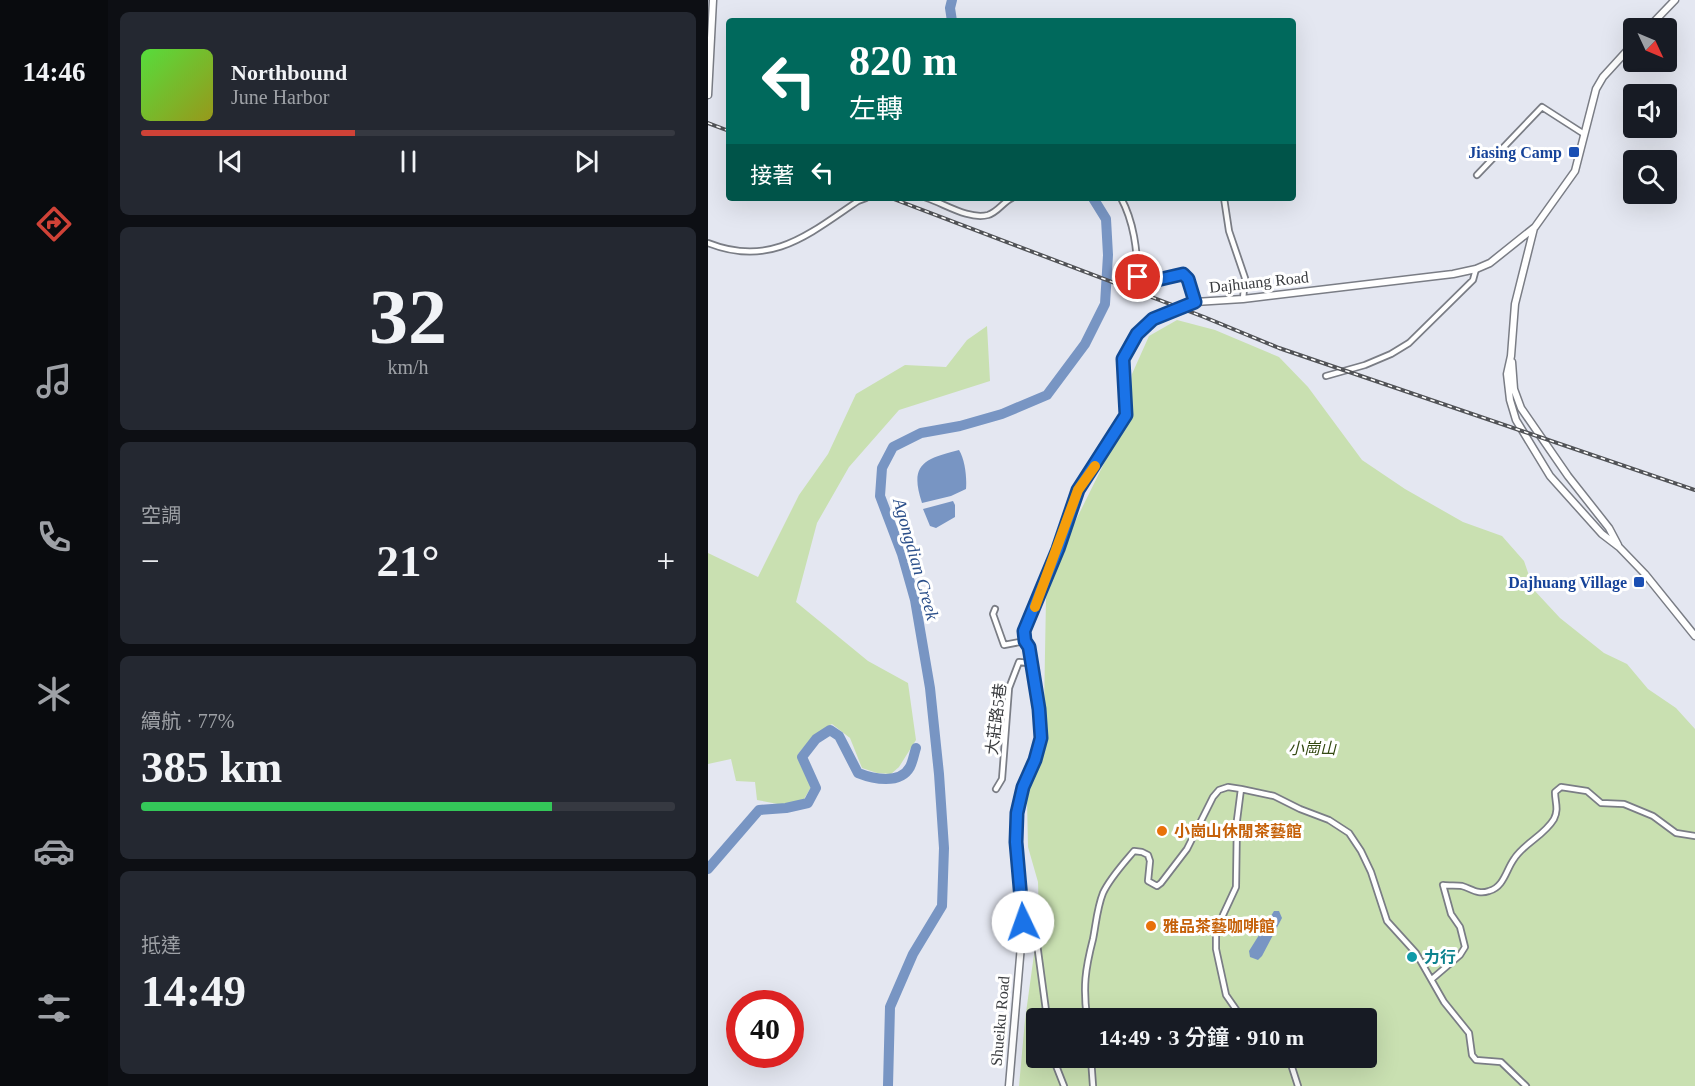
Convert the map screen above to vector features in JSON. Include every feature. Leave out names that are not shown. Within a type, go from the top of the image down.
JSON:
[{"type":"street","points":[[708,95],[713,0]]},
{"type":"street","points":[[1658,18],[1675,0]]},
{"type":"street","name":"Dajhuang Road","points":[[1023,922],[1016,842],[1017,813],[1023,787],[1035,760],[1041,738],[1039,709],[1029,647],[1025,641],[1024,631],[1058,549],[1078,490],[1126,415],[1123,359],[1137,334],[1153,319],[1195,302],[1243,299],[1453,274],[1490,263],[1535,227],[1575,171],[1596,89],[1603,77],[1623,55]]},
{"type":"street","points":[[1477,175],[1542,107],[1584,134]]},
{"type":"street","points":[[708,243],[718,247],[753,252],[775,249],[792,244],[812,233],[858,201]]},
{"type":"street","points":[[935,201],[972,215],[987,215],[998,210],[1008,201]]},
{"type":"street","points":[[1122,201],[1132,227],[1138,277],[1157,280],[1183,274],[1188,279],[1195,302]]},
{"type":"street","points":[[1224,201],[1229,231],[1245,278],[1243,299]]},
{"type":"street","points":[[1535,227],[1515,304],[1511,356],[1507,374],[1510,400],[1516,420],[1550,476],[1602,534],[1645,574],[1695,636]]},
{"type":"street","points":[[1326,376],[1365,365],[1409,343],[1473,280],[1476,269]]},
{"type":"street","points":[[1511,356],[1515,389],[1521,408],[1568,476],[1609,528],[1619,548]]},
{"type":"street","points":[[995,609],[993,614],[1004,645],[1025,641]]},
{"type":"street","name":"大莊路5巷","points":[[996,789],[1002,779],[1009,688],[1019,662],[1030,663]]},
{"type":"street","points":[[1086,1008],[1085,978],[1095,921],[1103,893],[1120,868],[1134,851],[1142,852],[1148,855],[1150,861],[1148,881],[1156,886],[1168,875],[1187,849],[1213,797],[1219,790],[1228,787],[1241,789],[1274,796],[1300,809],[1329,819],[1349,833],[1371,872],[1387,921],[1416,953],[1444,1002],[1469,1033],[1472,1055],[1476,1060],[1501,1062],[1526,1086]]},
{"type":"street","points":[[1432,979],[1460,955],[1465,946],[1460,927],[1451,914],[1443,885],[1462,886],[1482,893],[1492,891],[1498,886],[1512,860],[1554,819],[1558,807],[1555,796],[1557,789],[1561,787],[1587,791],[1602,803],[1624,804],[1653,816],[1676,833],[1695,836]]},
{"type":"street","points":[[1235,1008],[1226,995],[1216,949],[1216,935],[1236,887],[1237,820],[1241,789]]},
{"type":"street","points":[[1023,922],[1032,928],[1036,936],[1046,1008]]},
{"type":"street","name":"Shueiku Road","points":[[1009,1086],[1023,922]]},
{"type":"street","points":[[1057,1068],[1064,1086]]},
{"type":"street","points":[[1092,1068],[1093,1086]]},
{"type":"street","points":[[1292,1068],[1298,1086]]},
{"type":"green space","name":"小崗山","points":[[1177,320],[1215,330],[1279,357],[1308,387],[1362,460],[1405,489],[1463,522],[1502,536],[1524,561],[1534,590],[1560,618],[1604,653],[1627,664],[1648,689],[1676,708],[1695,729],[1695,1086],[1019,1086],[1026,1013],[1026,1068],[1377,1068],[1377,1008],[1027,1008],[1039,918],[1038,882],[1028,847],[1027,800],[1044,709],[1046,598],[1071,530],[1129,413],[1132,374],[1149,336]]},
{"type":"green space","points":[[987,326],[990,381],[899,410],[849,467],[817,523],[796,602],[868,661],[908,683],[916,740],[899,767],[891,774],[877,773],[862,768],[850,738],[832,724],[814,737],[798,754],[800,764],[811,787],[804,799],[783,805],[757,800],[755,782],[736,781],[731,759],[708,764],[708,553],[758,577],[799,495],[828,454],[856,394],[905,365],[946,367],[967,340]]},
{"type":"water","points":[[959,450],[965,469],[966,489],[951,496],[922,503],[917,480],[922,465],[928,460]]},
{"type":"water","points":[[953,501],[955,517],[936,528],[930,526],[923,509]]},
{"type":"water","points":[[1274,911],[1279,911],[1282,918],[1262,956],[1258,960],[1250,957],[1249,951]]},
{"type":"waterway","name":"Agongdian Creek","points":[[952,0],[952,18]]},
{"type":"waterway","name":"Agongdian Creek","points":[[888,1086],[890,1007],[913,954],[942,906],[944,848],[930,688],[915,600],[902,554],[880,496],[882,468],[893,447],[921,433],[960,426],[1002,414],[1047,395],[1085,344],[1105,304],[1108,255],[1106,219],[1095,201]]},
{"type":"waterway","points":[[708,869],[759,810],[786,808],[808,803],[816,788],[802,757],[816,739],[830,730],[839,736],[858,773],[871,777],[886,779],[906,773],[916,748]]},
{"type":"railway","points":[[708,123],[726,130]]},
{"type":"railway","points":[[899,201],[1204,317],[1279,348],[1695,490]]},
{"type":"slow traffic","points":[[1035,607],[1078,490],[1095,466]]},
{"type":"place","name":"Jiasing Camp","points":[[1574,152]]},
{"type":"place","name":"Dajhuang Village","points":[[1639,582]]},
{"type":"place","name":"小崗山休閒茶藝館","points":[[1162,831]]},
{"type":"place","name":"雅品茶藝咖啡館","points":[[1151,926]]},
{"type":"place","name":"力行","points":[[1412,957]]},
{"type":"route","points":[[1023,922],[1022,884],[1016,842],[1017,813],[1023,787],[1035,760],[1041,738],[1039,709],[1029,647],[1025,641],[1024,631],[1058,549],[1078,490],[1097,464],[1126,415],[1123,359],[1137,334],[1153,319],[1195,302],[1188,279],[1183,274],[1157,280],[1138,277]]}]
